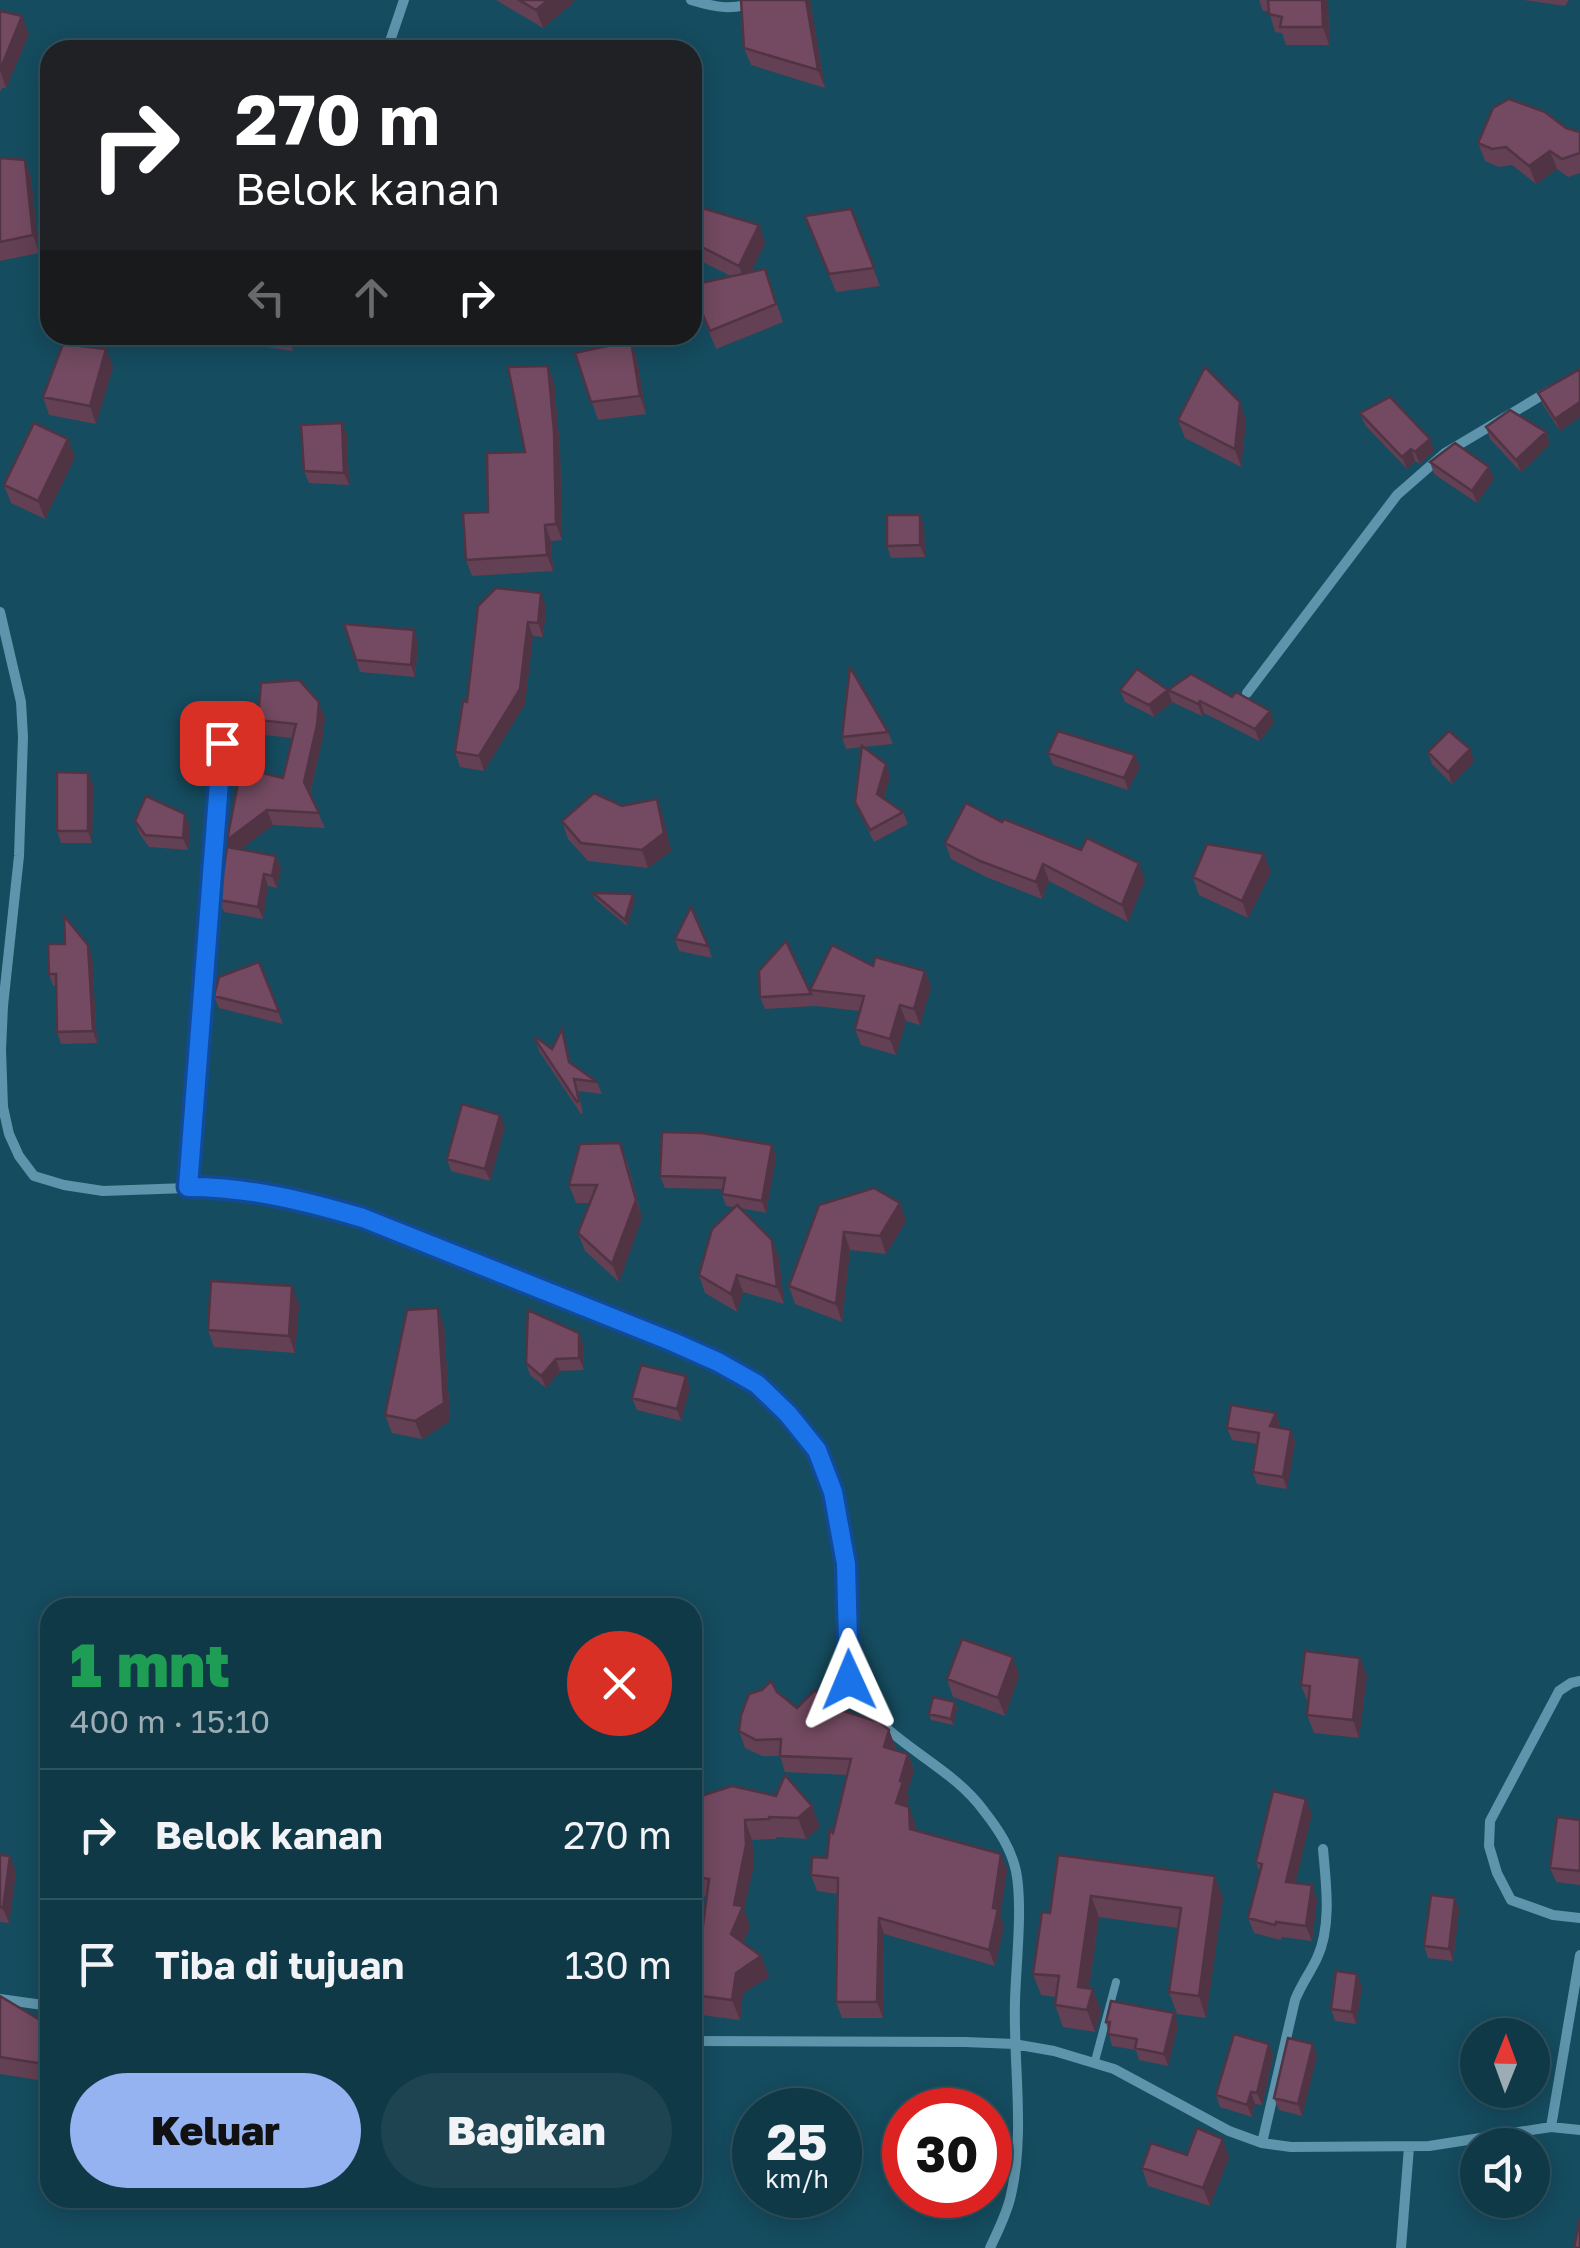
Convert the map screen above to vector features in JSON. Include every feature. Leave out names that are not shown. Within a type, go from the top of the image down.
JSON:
[{"type":"street","points":[[390,40],[404,0]]},
{"type":"street","points":[[691,0],[718,8],[736,8],[757,0]]},
{"type":"street","points":[[1247,693],[1398,496],[1444,453],[1563,382]]},
{"type":"street","points":[[0,612],[21,702],[23,737],[19,856],[2,1036],[3,1107],[19,1156],[34,1176],[64,1185],[103,1191],[244,1189],[363,1218],[718,1362],[757,1384],[788,1414],[817,1450],[833,1492],[846,1564],[849,1680],[856,1695],[884,1728],[932,1762],[981,1806],[1015,1865],[1016,2150],[1010,2200],[990,2248]]},
{"type":"street","points":[[188,1187],[222,743]]},
{"type":"street","points":[[1580,1681],[1559,1691],[1494,1810],[1488,1834],[1497,1872],[1511,1900],[1553,1915],[1580,1918]]},
{"type":"street","points":[[1262,2143],[1295,2000],[1318,1957],[1322,1940],[1326,1907],[1323,1849]]},
{"type":"street","points":[[1551,2128],[1580,1954]]},
{"type":"street","points":[[0,1999],[40,2005]]},
{"type":"street","points":[[702,2042],[1014,2044],[1095,2061],[1229,2131],[1262,2143],[1291,2147],[1428,2146],[1551,2128],[1580,2130]]},
{"type":"street","points":[[1401,2248],[1409,2147]]},
{"type":"lane","points":[[1095,2061],[1116,1982]]},
{"type":"building","points":[[519,0],[548,0],[536,10]]},
{"type":"building","points":[[741,0],[806,0],[818,70],[744,48]]},
{"type":"building","points":[[1268,0],[1322,0],[1323,27],[1280,27],[1282,17],[1269,14]]},
{"type":"building","points":[[0,11],[22,16],[0,70]]},
{"type":"building","points":[[1509,99],[1545,112],[1566,128],[1580,132],[1580,153],[1562,159],[1550,151],[1529,166],[1506,147],[1492,149],[1478,143],[1493,108]]},
{"type":"building","points":[[0,158],[25,160],[33,235],[0,242]]},
{"type":"building","points":[[702,208],[759,225],[739,266],[702,247]]},
{"type":"building","points":[[851,209],[874,268],[829,274],[805,216]]},
{"type":"building","points":[[765,269],[776,304],[710,331],[702,313],[702,283]]},
{"type":"building","points":[[63,345],[106,349],[90,406],[43,397]]},
{"type":"building","points":[[632,345],[640,396],[591,402],[575,353]]},
{"type":"building","points":[[548,366],[556,524],[545,525],[547,555],[466,560],[463,513],[488,512],[487,453],[525,452],[508,367]]},
{"type":"building","points":[[1205,367],[1240,402],[1235,449],[1178,420]]},
{"type":"building","points":[[1580,369],[1580,402],[1555,419],[1538,393]]},
{"type":"building","points":[[1390,397],[1430,439],[1402,457],[1360,413]]},
{"type":"building","points":[[1510,410],[1546,432],[1516,460],[1486,427]]},
{"type":"building","points":[[34,423],[68,439],[38,501],[4,485]]},
{"type":"building","points":[[342,423],[344,473],[304,471],[301,425]]},
{"type":"building","points":[[1455,443],[1489,467],[1472,491],[1430,462]]},
{"type":"building","points":[[887,515],[920,515],[920,545],[887,546]]},
{"type":"building","points":[[496,588],[541,593],[538,623],[528,622],[520,689],[479,756],[455,752],[463,701],[467,702],[478,606]]},
{"type":"building","points":[[344,624],[414,630],[411,665],[356,660]]},
{"type":"building","points":[[850,667],[888,732],[842,737]]},
{"type":"building","points":[[1137,669],[1168,690],[1149,705],[1120,690]]},
{"type":"building","points":[[1191,674],[1232,697],[1236,692],[1270,711],[1255,729],[1200,701],[1198,704],[1168,690]]},
{"type":"building","points":[[299,680],[319,702],[304,782],[319,813],[267,810],[227,840],[241,768],[283,778],[296,724],[258,720],[261,683]]},
{"type":"building","points":[[1058,731],[1135,755],[1124,778],[1048,753]]},
{"type":"building","points":[[1449,731],[1470,749],[1448,772],[1428,752]]},
{"type":"building","points":[[862,746],[886,764],[877,794],[903,812],[870,830],[855,802]]},
{"type":"building","points":[[57,772],[88,773],[88,831],[57,831]]},
{"type":"building","points":[[594,793],[622,806],[657,799],[664,833],[642,850],[581,843],[562,821]]},
{"type":"building","points":[[146,796],[185,814],[183,838],[145,835],[135,821]]},
{"type":"building","points":[[966,803],[1002,822],[1004,819],[1081,850],[1087,838],[1139,863],[1122,905],[1043,864],[1036,882],[945,843]]},
{"type":"building","points":[[1207,844],[1264,854],[1242,901],[1193,877]]},
{"type":"building","points":[[227,847],[276,856],[272,876],[264,874],[258,907],[219,900]]},
{"type":"building","points":[[593,893],[633,894],[625,920]]},
{"type":"building","points":[[691,907],[708,946],[675,939]]},
{"type":"building","points":[[64,916],[88,945],[93,1031],[57,1032],[56,974],[49,974],[48,944],[65,944]]},
{"type":"building","points":[[786,941],[811,994],[760,997],[759,971]]},
{"type":"building","points":[[832,945],[873,966],[875,957],[925,971],[914,1009],[900,1005],[890,1039],[855,1029],[864,996],[810,990]]},
{"type":"building","points":[[259,962],[279,1012],[214,996],[219,977]]},
{"type":"building","points":[[562,1029],[569,1062],[597,1082],[574,1079],[577,1102],[535,1039],[552,1049]]},
{"type":"building","points":[[462,1104],[500,1115],[485,1169],[447,1159]]},
{"type":"building","points":[[662,1132],[702,1133],[772,1145],[762,1201],[722,1194],[725,1178],[660,1176]]},
{"type":"building","points":[[620,1143],[636,1200],[612,1264],[578,1233],[597,1185],[569,1185],[580,1144]]},
{"type":"building","points":[[874,1188],[900,1203],[880,1236],[844,1232],[836,1304],[789,1286],[819,1205]]},
{"type":"building","points":[[737,1205],[772,1240],[777,1287],[737,1275],[731,1294],[699,1275],[712,1229]]},
{"type":"building","points":[[211,1281],[292,1286],[289,1336],[208,1330]]},
{"type":"building","points":[[438,1308],[444,1403],[415,1421],[385,1415],[407,1310]]},
{"type":"building","points":[[528,1310],[579,1333],[579,1358],[556,1359],[541,1376],[526,1363]]},
{"type":"building","points":[[641,1365],[686,1376],[677,1409],[632,1398]]},
{"type":"building","points":[[1231,1405],[1276,1413],[1270,1426],[1291,1430],[1283,1477],[1253,1472],[1259,1433],[1227,1428]]},
{"type":"building","points":[[962,1639],[1013,1657],[998,1698],[947,1679]]},
{"type":"building","points":[[1305,1651],[1360,1658],[1353,1720],[1307,1715],[1310,1686],[1301,1685]]},
{"type":"building","points":[[771,1681],[777,1692],[797,1708],[815,1690],[833,1708],[879,1722],[889,1730],[884,1747],[908,1754],[896,1803],[909,1807],[910,1829],[1001,1854],[993,1908],[998,1909],[989,1950],[879,1918],[877,2002],[836,2002],[838,1878],[811,1875],[812,1857],[827,1858],[830,1829],[833,1833],[851,1759],[780,1756],[781,1739],[756,1740],[739,1731],[749,1694],[762,1690]]},
{"type":"building","points":[[933,1697],[955,1702],[951,1719],[929,1714]]},
{"type":"building","points":[[785,1775],[812,1806],[798,1818],[745,1820],[746,1845],[734,1905],[743,1906],[731,1934],[761,1956],[736,1973],[732,2000],[702,1996],[702,1933],[709,1879],[702,1878],[702,1796],[732,1786],[776,1796]]},
{"type":"building","points":[[1273,1791],[1306,1799],[1286,1882],[1312,1885],[1306,1926],[1276,1922],[1275,1925],[1248,1918],[1262,1864],[1256,1862]]},
{"type":"building","points":[[1557,1817],[1580,1820],[1580,1871],[1550,1868]]},
{"type":"building","points":[[0,1855],[10,1856],[3,1908],[0,1907]]},
{"type":"building","points":[[1058,1855],[1215,1876],[1199,1996],[1169,1992],[1181,1908],[1091,1896],[1078,1987],[1093,1989],[1087,2010],[1055,2005],[1059,1976],[1033,1974],[1042,1912],[1050,1913]]},
{"type":"building","points":[[1431,1895],[1455,1898],[1449,1949],[1424,1946]]},
{"type":"building","points":[[1336,1971],[1357,1974],[1352,2012],[1331,2009]]},
{"type":"building","points":[[0,1996],[40,2020],[40,2063],[0,2057]]},
{"type":"building","points":[[1111,2001],[1174,2013],[1164,2054],[1135,2048],[1137,2039],[1108,2034],[1110,2022],[1106,2022]]},
{"type":"building","points":[[1234,2034],[1269,2044],[1257,2093],[1251,2092],[1247,2105],[1216,2095]]},
{"type":"building","points":[[1288,2038],[1313,2044],[1298,2104],[1274,2098]]},
{"type":"building","points":[[1197,2128],[1223,2139],[1203,2188],[1142,2168],[1151,2143],[1187,2155]]},
{"type":"building","points":[[1580,2218],[1580,2248],[1574,2248]]},
{"type":"route","points":[[222,743],[188,1187],[244,1189],[363,1218],[673,1342],[757,1384],[817,1450],[833,1492],[846,1564],[849,1680]]}]
